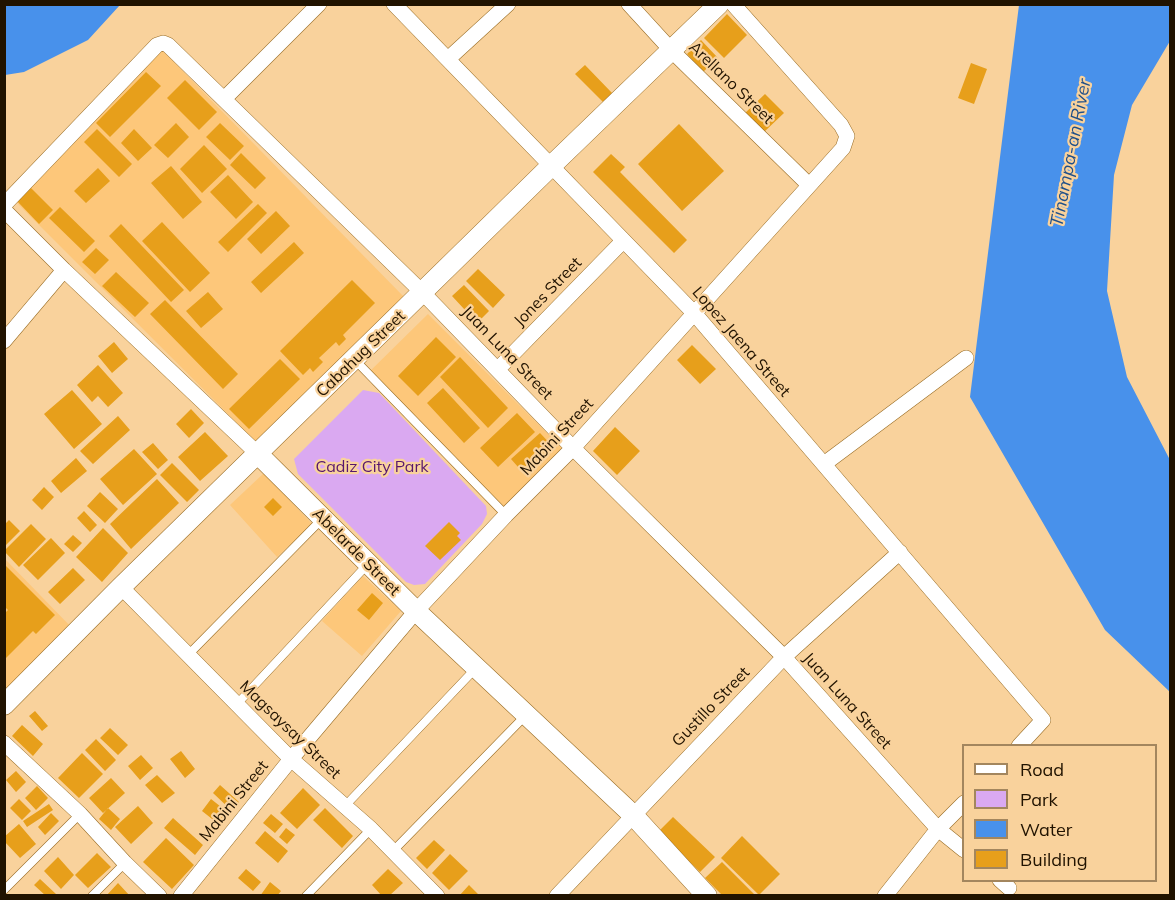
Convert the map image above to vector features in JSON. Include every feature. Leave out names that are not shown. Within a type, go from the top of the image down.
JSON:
[{"type":"street","points":[[224,99],[319,4]]},
{"type":"street","name":"Lopez Jaena Street","points":[[394,4],[694,313],[1043,720],[1021,744]]},
{"type":"street","points":[[448,59],[508,4]]},
{"type":"street","name":"Arellano Street","points":[[629,4],[672,51],[809,185]]},
{"type":"street","name":"Cabahug Street","points":[[4,705],[121,587],[719,4]]},
{"type":"street","name":"Mabini Street","points":[[181,896],[291,759],[416,611],[573,448],[843,148],[847,136],[841,125],[733,4]]},
{"type":"street","name":"Juan Luna Street","points":[[6,213],[157,45],[163,43],[168,45],[423,293],[573,448],[784,657],[938,829],[962,849]]},
{"type":"street","name":"Abelarde Street","points":[[6,213],[258,454],[416,611],[633,815],[707,896]]},
{"type":"street","name":"Jones Street","points":[[498,369],[623,241]]},
{"type":"street","points":[[4,341],[64,270]]},
{"type":"street","points":[[824,464],[966,358]]},
{"type":"street","name":"Gustillo Street","points":[[557,896],[784,657],[900,552]]},
{"type":"street","name":"Magsaysay Street","points":[[121,587],[291,759],[371,829],[431,893]]},
{"type":"street","points":[[4,743],[80,814],[159,896]]},
{"type":"street","points":[[885,896],[938,829],[962,804]]},
{"type":"lane","points":[[355,360],[506,515]]},
{"type":"lane","points":[[188,655],[323,519]]},
{"type":"lane","points":[[237,704],[368,564]]},
{"type":"lane","points":[[345,806],[476,668]]},
{"type":"lane","points":[[393,851],[526,715]]},
{"type":"lane","points":[[4,890],[80,814]]},
{"type":"lane","points":[[306,896],[371,829]]},
{"type":"lane","points":[[92,896],[125,863]]},
{"type":"shaded area","points":[[161,49],[404,297],[257,443],[14,200]]},
{"type":"shaded area","points":[[428,314],[564,450],[499,515],[365,376]]},
{"type":"shaded area","points":[[264,473],[312,524],[277,557],[230,505]]},
{"type":"shaded area","points":[[5,559],[74,630],[5,699]]},
{"type":"shaded area","points":[[363,576],[401,611],[362,656],[322,621]]},
{"type":"green space","name":"Cadiz City Park","points":[[363,390],[379,393],[486,506],[487,514],[482,524],[425,584],[414,585],[406,582],[298,474],[294,459]]},
{"type":"water","points":[[4,5],[120,5],[88,40],[24,72],[5,75]]},
{"type":"water","name":"Tinampa-an River","points":[[1019,5],[1170,5],[1170,41],[1132,105],[1114,175],[1107,291],[1127,377],[1170,460],[1170,692],[1105,630],[970,397]]},
{"type":"building","points":[[727,14],[747,35],[724,58],[704,38]]},
{"type":"building","points":[[701,40],[718,58],[703,72],[687,54]]},
{"type":"building","points":[[971,63],[987,69],[974,104],[958,98]]},
{"type":"building","points":[[585,65],[613,94],[604,103],[575,74]]},
{"type":"building","points":[[146,72],[161,86],[110,137],[96,123]]},
{"type":"building","points":[[185,80],[217,112],[199,130],[167,98]]},
{"type":"building","points":[[765,94],[784,113],[763,133],[744,114]]},
{"type":"building","points":[[176,123],[189,137],[168,158],[154,145]]},
{"type":"building","points":[[220,123],[244,146],[230,160],[206,137]]},
{"type":"building","points":[[679,124],[724,171],[682,211],[638,164]]},
{"type":"building","points":[[97,129],[132,164],[119,177],[84,142]]},
{"type":"building","points":[[134,129],[152,148],[138,161],[121,143]]},
{"type":"building","points":[[204,145],[227,169],[202,193],[180,169]]},
{"type":"building","points":[[241,153],[266,178],[255,189],[230,165]]},
{"type":"building","points":[[611,154],[625,167],[620,172],[687,240],[674,253],[593,172]]},
{"type":"building","points":[[171,166],[202,202],[183,219],[151,183]]},
{"type":"building","points":[[98,168],[110,181],[86,203],[74,191]]},
{"type":"building","points":[[228,175],[253,202],[236,219],[210,192]]},
{"type":"building","points":[[30,187],[53,210],[39,224],[17,201]]},
{"type":"building","points":[[258,204],[267,213],[228,252],[218,242]]},
{"type":"building","points":[[60,207],[95,241],[84,252],[49,218]]},
{"type":"building","points":[[276,211],[290,226],[261,254],[247,239]]},
{"type":"building","points":[[162,222],[210,273],[190,292],[142,241]]},
{"type":"building","points":[[121,224],[184,290],[171,302],[109,236]]},
{"type":"building","points":[[294,242],[304,253],[261,293],[251,282]]},
{"type":"building","points":[[96,248],[109,260],[95,274],[82,262]]},
{"type":"building","points":[[478,269],[505,295],[493,308],[466,281]]},
{"type":"building","points":[[116,272],[149,303],[135,317],[102,286]]},
{"type":"building","points":[[352,280],[375,303],[343,335],[346,339],[339,346],[336,342],[319,358],[323,362],[313,372],[310,368],[303,375],[280,351]]},
{"type":"building","points":[[464,285],[489,311],[477,323],[452,296]]},
{"type":"building","points":[[208,292],[223,309],[201,328],[186,311]]},
{"type":"building","points":[[165,300],[238,374],[223,389],[150,314]]},
{"type":"building","points":[[436,337],[456,357],[418,396],[398,376]]},
{"type":"building","points":[[114,342],[128,359],[112,373],[98,356]]},
{"type":"building","points":[[692,345],[716,369],[700,384],[677,360]]},
{"type":"building","points":[[460,357],[508,408],[488,428],[440,377]]},
{"type":"building","points":[[280,359],[300,379],[249,429],[229,409]]},
{"type":"building","points":[[98,365],[123,393],[108,407],[98,396],[92,402],[77,385]]},
{"type":"building","points":[[443,388],[480,428],[464,443],[427,403]]},
{"type":"building","points":[[72,390],[102,424],[74,449],[44,414]]},
{"type":"building","points":[[191,409],[204,423],[189,438],[176,424]]},
{"type":"building","points":[[517,413],[535,432],[498,467],[480,448]]},
{"type":"building","points":[[118,416],[130,430],[93,464],[80,451]]},
{"type":"building","points":[[615,427],[640,451],[617,475],[593,451]]},
{"type":"building","points":[[205,432],[228,456],[200,481],[178,457]]},
{"type":"building","points":[[540,433],[555,449],[526,476],[511,459]]},
{"type":"building","points":[[153,443],[168,460],[158,469],[142,452]]},
{"type":"building","points":[[134,449],[157,474],[123,505],[100,479]]},
{"type":"building","points":[[76,458],[87,471],[61,493],[51,481]]},
{"type":"building","points":[[172,463],[199,490],[187,502],[160,475]]},
{"type":"building","points":[[157,479],[179,503],[131,549],[110,524]]},
{"type":"building","points":[[44,487],[54,497],[42,510],[32,500]]},
{"type":"building","points":[[100,492],[118,509],[105,523],[87,506]]},
{"type":"building","points":[[273,498],[282,507],[273,516],[264,507]]},
{"type":"building","points":[[84,511],[97,525],[90,532],[77,518]]},
{"type":"building","points":[[9,520],[20,531],[4,547],[4,525]]},
{"type":"building","points":[[449,522],[460,533],[457,536],[461,540],[440,560],[425,546]]},
{"type":"building","points":[[31,524],[46,539],[19,567],[4,551]]},
{"type":"building","points":[[103,528],[128,553],[102,582],[76,557]]},
{"type":"building","points":[[73,535],[82,543],[73,552],[64,544]]},
{"type":"building","points":[[51,538],[65,553],[38,580],[23,565]]},
{"type":"building","points":[[4,564],[55,615],[36,634],[33,631],[4,660],[4,614],[8,610],[4,606]]},
{"type":"building","points":[[73,568],[85,580],[60,604],[48,592]]},
{"type":"building","points":[[372,593],[383,603],[369,620],[357,610]]},
{"type":"building","points":[[35,711],[48,726],[42,731],[29,716]]},
{"type":"building","points":[[22,725],[43,744],[33,756],[12,736]]},
{"type":"building","points":[[110,728],[128,745],[118,755],[100,738]]},
{"type":"building","points":[[96,739],[116,760],[105,771],[85,750]]},
{"type":"building","points":[[181,751],[195,769],[185,778],[170,759]]},
{"type":"building","points":[[82,753],[103,774],[79,798],[58,778]]},
{"type":"building","points":[[141,755],[153,768],[140,780],[128,766]]},
{"type":"building","points":[[16,771],[26,782],[16,792],[6,780]]},
{"type":"building","points":[[157,775],[175,793],[162,803],[145,785]]},
{"type":"building","points":[[111,778],[125,793],[103,813],[89,798]]},
{"type":"building","points":[[220,785],[239,802],[232,811],[213,793]]},
{"type":"building","points":[[37,786],[48,798],[36,810],[25,798]]},
{"type":"building","points":[[303,788],[320,805],[297,829],[280,813]]},
{"type":"building","points":[[19,799],[31,811],[22,820],[10,808]]},
{"type":"building","points":[[211,799],[230,814],[221,826],[202,811]]},
{"type":"building","points":[[49,804],[53,810],[27,827],[23,821]]},
{"type":"building","points":[[138,806],[153,823],[131,844],[115,827]]},
{"type":"building","points":[[108,808],[120,819],[111,830],[99,819]]},
{"type":"building","points":[[325,808],[353,836],[342,848],[313,820]]},
{"type":"building","points":[[51,813],[59,821],[45,835],[38,827]]},
{"type":"building","points":[[271,814],[283,824],[275,833],[263,823]]},
{"type":"building","points":[[673,817],[715,857],[700,872],[658,832]]},
{"type":"building","points":[[173,818],[203,845],[195,855],[164,828]]},
{"type":"building","points":[[19,824],[36,844],[20,858],[4,841],[4,837]]},
{"type":"building","points":[[286,828],[295,835],[287,844],[279,837]]},
{"type":"building","points":[[265,831],[288,851],[278,863],[255,843]]},
{"type":"building","points":[[742,836],[780,874],[759,895],[721,858]]},
{"type":"building","points":[[166,838],[194,865],[172,889],[143,862]]},
{"type":"building","points":[[434,840],[445,850],[427,869],[416,858]]},
{"type":"building","points":[[97,853],[111,867],[88,888],[75,875]]},
{"type":"building","points":[[450,854],[468,871],[449,890],[432,873]]},
{"type":"building","points":[[58,857],[74,875],[61,889],[44,871]]},
{"type":"building","points":[[722,862],[756,896],[723,896],[705,878]]},
{"type":"building","points":[[246,869],[261,882],[253,891],[238,878]]},
{"type":"building","points":[[388,869],[403,883],[389,896],[382,896],[372,885]]},
{"type":"building","points":[[40,879],[56,894],[54,896],[46,896],[34,885]]},
{"type":"building","points":[[270,882],[281,891],[277,896],[260,896]]},
{"type":"building","points":[[118,883],[130,896],[106,896]]},
{"type":"building","points":[[469,885],[480,896],[459,896]]}]
